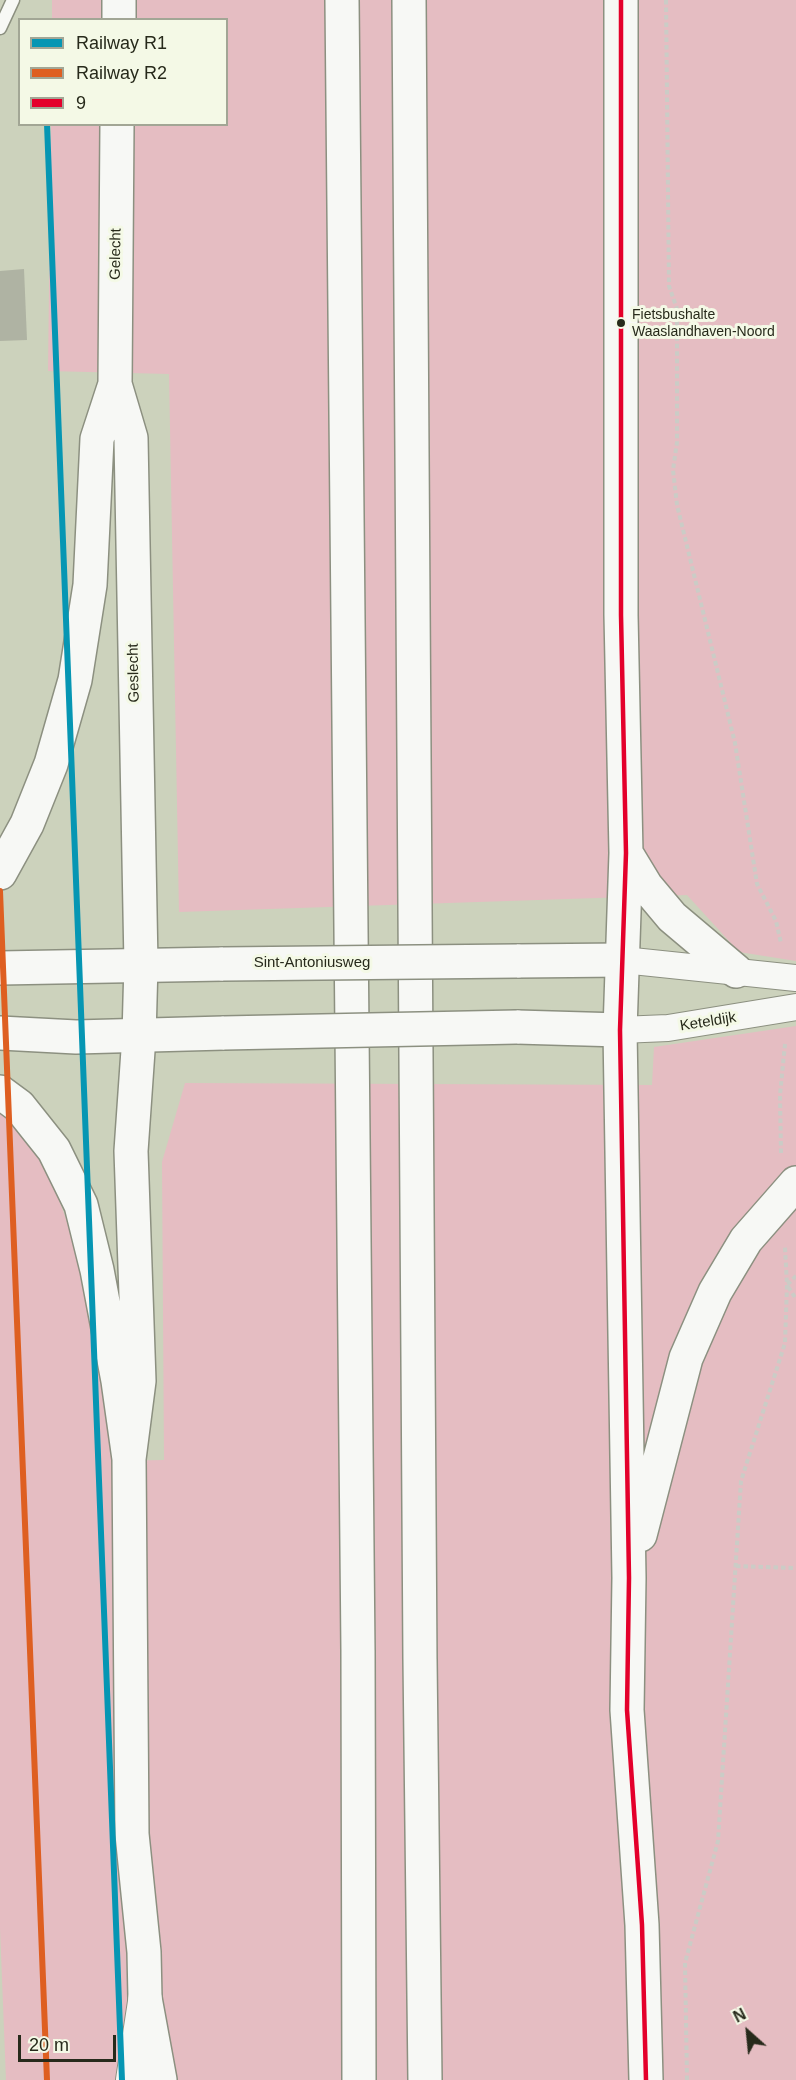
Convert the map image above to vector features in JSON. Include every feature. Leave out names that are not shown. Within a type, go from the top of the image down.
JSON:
[{"type":"main road","points":[[118,18],[119,0]]},
{"type":"main road","points":[[342,0],[358,1650],[359,2080]]},
{"type":"main road","points":[[409,0],[425,2080]]},
{"type":"main road","points":[[621,0],[621,615],[626,854],[620,1029],[629,1578],[627,1710],[642,1925],[646,2080]]},
{"type":"main road","name":"Gelecht","points":[[115,384],[117,126]]},
{"type":"main road","points":[[0,873],[31,814],[51,764],[75,680],[90,585],[97,439],[115,384]]},
{"type":"main road","name":"Geslecht","points":[[115,384],[131,438],[141,964],[139,1036],[131,1151],[139,1381],[129,1459]]},
{"type":"main road","points":[[626,854],[646,886],[672,917],[736,971]]},
{"type":"main road","name":"Sint-Antoniusweg","points":[[0,968],[141,964],[623,960]]},
{"type":"main road","points":[[0,1033],[76,1037],[517,1027],[620,1029]]},
{"type":"main road","points":[[0,1092],[19,1106],[54,1150],[81,1205],[109,1327],[129,1459],[132,1834],[144,1952],[145,1998],[159,2080]]},
{"type":"main road","points":[[629,1578],[686,1358],[715,1292],[789,1170]]},
{"type":"street","points":[[623,960],[796,978]]},
{"type":"street","name":"Keteldijk","points":[[620,1029],[668,1028],[796,1007]]},
{"type":"street","points":[[132,2080],[145,1998]]},
{"type":"lane","points":[[0,28],[13,0]]},
{"type":"path","points":[[666,0],[669,286],[677,309],[677,442],[672,470],[677,505],[735,743],[757,884],[776,921],[781,943]]},
{"type":"path","points":[[785,1044],[780,1095],[789,1170]]},
{"type":"path","points":[[687,2080],[685,1963],[718,1841],[741,1481],[786,1343],[788,1285],[784,1241]]},
{"type":"path","points":[[788,1285],[796,1276]]},
{"type":"path","points":[[788,1285],[796,1299]]},
{"type":"path","points":[[736,1566],[796,1568]]},
{"type":"shaded area","points":[[52,0],[796,0],[796,961],[739,952],[687,895],[179,912],[169,374],[48,371],[51,126],[228,126],[228,18],[52,18]]},
{"type":"shaded area","points":[[796,1026],[796,2080],[6,2080],[0,1928],[0,1113],[7,1118],[38,1155],[57,1195],[70,1231],[89,1307],[113,1461],[164,1460],[162,1162],[185,1083],[652,1085],[654,1047]]},
{"type":"building","points":[[24,269],[27,340],[0,341],[0,271]]},
{"type":"rail line","name":"R1","points":[[47,126],[122,2080]]},
{"type":"rail line","name":"R2","points":[[0,891],[47,2080]]},
{"type":"transit line","name":"9","points":[[621,0],[621,615],[626,853],[620,1030],[629,1578],[627,1710],[642,1925],[646,2080]]},
{"type":"place","name":"Fietsbushalte Waaslandhaven-Noord","points":[[621,323]]}]
